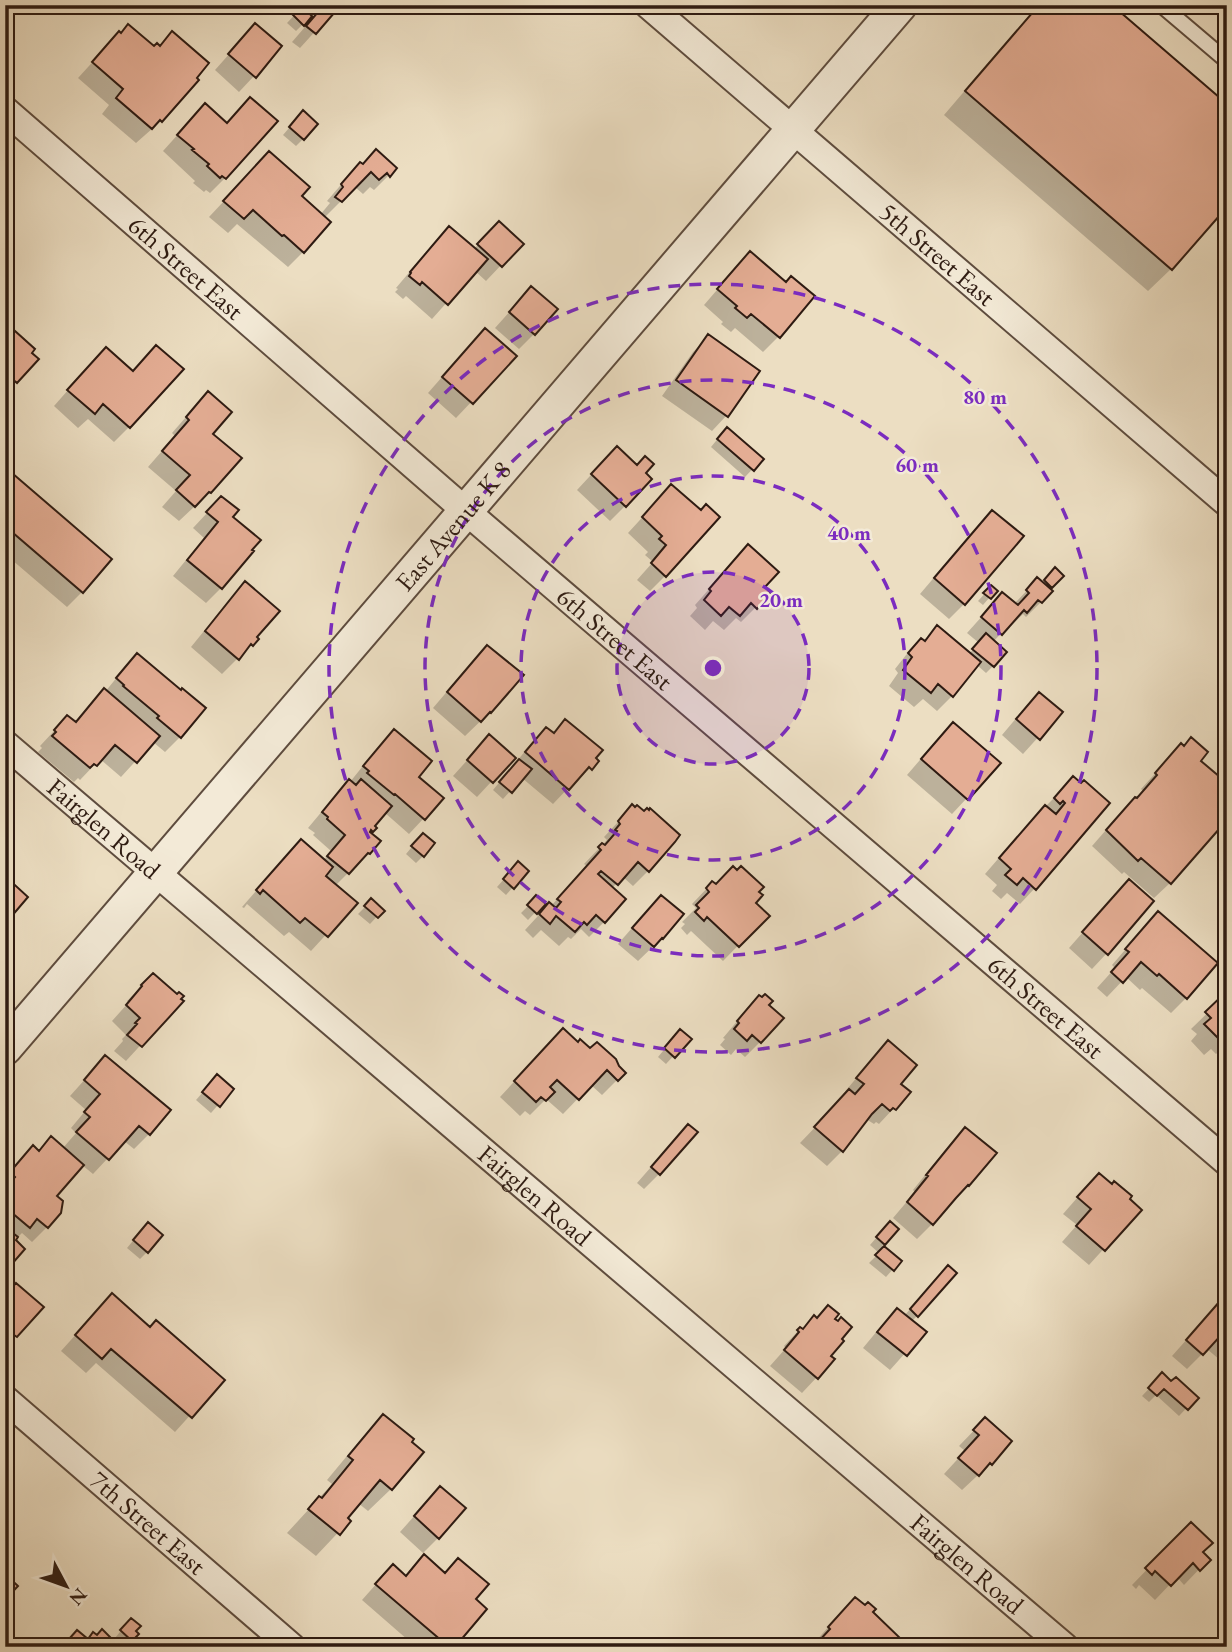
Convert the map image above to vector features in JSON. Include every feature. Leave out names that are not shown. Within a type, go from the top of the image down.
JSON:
[{"type":"street","name":"5th Street East","points":[[649,5],[1227,503]]},
{"type":"street","name":"East Avenue K 8","points":[[5,1048],[900,5]]},
{"type":"street","name":"6th Street East","points":[[5,110],[467,512],[1227,1162]]},
{"type":"street","name":"Fairglen Road","points":[[5,744],[1065,1647]]},
{"type":"street","name":"7th Street East","points":[[5,1399],[292,1647]]},
{"type":"lane","points":[[1161,5],[1227,61]]},
{"type":"building","points":[[324,5],[341,5],[316,34],[306,26]]},
{"type":"building","points":[[1039,5],[1112,5],[1227,104],[1227,207],[1172,270],[965,91]]},
{"type":"building","points":[[301,6],[312,16],[304,26],[293,15]]},
{"type":"building","points":[[255,23],[282,46],[256,78],[228,54]]},
{"type":"building","points":[[128,24],[154,46],[157,43],[160,46],[172,31],[209,63],[197,78],[199,80],[162,122],[160,120],[152,129],[116,98],[123,89],[92,62]]},
{"type":"building","points":[[250,97],[278,121],[226,179],[222,176],[220,178],[207,166],[209,164],[192,150],[194,149],[177,135],[205,103],[227,123]]},
{"type":"building","points":[[303,110],[318,124],[304,140],[289,127]]},
{"type":"building","points":[[376,149],[397,168],[390,177],[387,173],[379,180],[371,172],[342,202],[335,197],[343,187],[341,184],[360,162],[363,164]]},
{"type":"building","points":[[269,151],[310,187],[302,196],[331,222],[304,253],[253,210],[244,219],[223,201]]},
{"type":"building","points":[[499,221],[524,244],[502,267],[477,244]]},
{"type":"building","points":[[449,226],[488,259],[448,305],[422,282],[420,285],[409,276]]},
{"type":"building","points":[[750,251],[786,282],[791,276],[815,296],[780,338],[751,314],[747,318],[717,289]]},
{"type":"building","points":[[531,286],[558,309],[535,335],[509,312]]},
{"type":"building","points":[[5,322],[35,349],[32,353],[39,359],[17,383],[10,377],[5,382]]},
{"type":"building","points":[[485,328],[517,356],[473,404],[442,377]]},
{"type":"building","points":[[708,334],[760,371],[728,417],[676,380]]},
{"type":"building","points":[[156,345],[184,369],[130,428],[103,404],[95,414],[67,390],[106,347],[133,371]]},
{"type":"building","points":[[208,391],[232,412],[213,434],[242,458],[195,507],[176,490],[190,475],[162,451],[189,420],[186,417]]},
{"type":"building","points":[[727,427],[764,459],[754,471],[717,439]]},
{"type":"building","points":[[617,446],[637,465],[645,456],[654,464],[646,473],[652,479],[626,507],[591,474]]},
{"type":"building","points":[[5,467],[112,559],[83,593],[5,526]]},
{"type":"building","points":[[671,484],[701,510],[706,504],[720,517],[666,577],[651,563],[666,545],[659,539],[662,536],[642,517]]},
{"type":"building","points":[[221,496],[239,510],[233,517],[261,540],[222,589],[187,560],[218,522],[206,512]]},
{"type":"building","points":[[992,510],[1024,536],[965,605],[934,578]]},
{"type":"building","points":[[748,544],[779,572],[765,587],[771,593],[757,609],[751,603],[740,616],[729,607],[721,616],[704,600],[711,591],[709,589]]},
{"type":"building","points":[[1055,567],[1064,576],[1052,588],[1044,580]]},
{"type":"building","points":[[1037,577],[1053,591],[1042,603],[1038,600],[1027,613],[1024,610],[1002,635],[981,617],[1002,592],[1018,605],[1029,593],[1026,590]]},
{"type":"building","points":[[245,581],[280,611],[239,660],[205,631]]},
{"type":"building","points":[[991,585],[998,591],[991,599],[983,593]]},
{"type":"building","points":[[937,625],[981,662],[953,697],[938,684],[931,693],[903,670],[912,657],[908,653],[921,638],[925,641]]},
{"type":"building","points":[[986,633],[1007,652],[994,667],[972,649]]},
{"type":"building","points":[[487,645],[524,675],[481,722],[447,692]]},
{"type":"building","points":[[137,653],[206,708],[181,738],[116,678]]},
{"type":"building","points":[[104,688],[160,736],[137,763],[115,745],[97,766],[94,764],[90,768],[52,736],[67,715],[76,722]]},
{"type":"building","points":[[1039,692],[1063,712],[1040,740],[1016,719]]},
{"type":"building","points":[[565,719],[603,750],[596,758],[599,761],[592,770],[589,767],[569,790],[525,752],[546,727],[554,733]]},
{"type":"building","points":[[953,722],[1001,763],[968,800],[921,759]]},
{"type":"building","points":[[394,729],[432,761],[419,777],[444,798],[425,820],[367,773],[369,771],[363,766]]},
{"type":"building","points":[[489,734],[516,758],[493,783],[467,760]]},
{"type":"building","points":[[1191,737],[1208,752],[1201,761],[1227,783],[1227,820],[1171,884],[1141,858],[1138,861],[1106,830],[1157,775],[1155,773],[1181,743],[1184,746]]},
{"type":"building","points":[[519,759],[532,769],[512,793],[499,782]]},
{"type":"building","points":[[1073,776],[1081,783],[1084,780],[1110,803],[1036,890],[1023,878],[1017,885],[1005,875],[1011,869],[999,858],[1045,805],[1056,814],[1065,803],[1063,801],[1060,804],[1054,798]]},
{"type":"building","points":[[349,779],[356,785],[361,779],[392,806],[375,826],[377,828],[370,832],[381,841],[349,874],[327,856],[345,835],[322,812]]},
{"type":"building","points":[[632,804],[644,811],[650,808],[680,835],[649,872],[638,862],[618,885],[601,871],[598,874],[626,899],[605,923],[596,915],[587,925],[584,922],[575,932],[556,916],[550,924],[539,914],[549,902],[556,908],[561,902],[557,899],[601,850],[598,847],[602,843],[605,845],[617,831],[615,830],[620,824],[618,821]]},
{"type":"building","points":[[423,833],[435,843],[424,857],[411,846]]},
{"type":"building","points":[[301,839],[333,867],[326,876],[358,903],[328,937],[305,918],[300,923],[263,890],[260,894],[256,890]]},
{"type":"building","points":[[518,861],[529,871],[514,889],[503,879]]},
{"type":"building","points":[[5,862],[13,868],[6,877],[28,897],[5,924]]},
{"type":"building","points":[[733,866],[737,870],[741,866],[764,887],[759,892],[763,895],[756,903],[770,916],[739,947],[707,917],[704,921],[695,912],[699,908],[696,905],[709,892],[706,888],[712,881],[716,884]]},
{"type":"building","points":[[1129,879],[1154,901],[1108,955],[1082,932]]},
{"type":"building","points":[[536,895],[546,904],[537,914],[527,905]]},
{"type":"building","points":[[661,895],[684,914],[654,947],[632,928]]},
{"type":"building","points":[[371,898],[385,911],[378,918],[364,906]]},
{"type":"building","points":[[1158,911],[1218,963],[1187,999],[1141,962],[1123,983],[1111,972],[1129,952],[1125,949]]},
{"type":"building","points":[[153,973],[177,994],[179,992],[184,996],[181,999],[184,1001],[142,1047],[127,1035],[140,1018],[126,1005]]},
{"type":"building","points":[[1227,991],[1227,1035],[1221,1041],[1204,1024],[1211,1018],[1205,1012]]},
{"type":"building","points":[[765,994],[773,1001],[769,1005],[784,1018],[761,1043],[752,1035],[747,1041],[734,1029],[739,1023],[737,1021],[759,995],[762,997]]},
{"type":"building","points":[[563,1028],[578,1042],[580,1039],[590,1048],[597,1042],[616,1059],[626,1073],[618,1081],[607,1070],[579,1100],[557,1080],[550,1087],[555,1092],[546,1101],[541,1097],[536,1102],[514,1081]]},
{"type":"building","points":[[680,1029],[692,1039],[675,1058],[664,1048]]},
{"type":"building","points":[[888,1040],[917,1065],[901,1084],[911,1092],[896,1110],[893,1108],[890,1111],[882,1104],[843,1152],[814,1127],[849,1089],[855,1094],[864,1084],[856,1078]]},
{"type":"building","points":[[105,1055],[171,1110],[150,1135],[139,1126],[109,1160],[76,1132],[90,1117],[84,1112],[100,1094],[84,1080]]},
{"type":"building","points":[[217,1074],[234,1089],[220,1107],[202,1092]]},
{"type":"building","points":[[688,1124],[698,1132],[660,1175],[651,1167]]},
{"type":"building","points":[[965,1127],[997,1153],[933,1225],[907,1202]]},
{"type":"building","points":[[51,1136],[84,1165],[57,1196],[63,1201],[61,1213],[48,1228],[37,1219],[30,1228],[5,1207],[5,1189],[15,1177],[10,1172],[33,1145],[39,1151]]},
{"type":"building","points":[[1099,1173],[1132,1196],[1130,1199],[1142,1210],[1105,1251],[1076,1226],[1091,1209],[1077,1197]]},
{"type":"building","points":[[890,1221],[899,1229],[885,1245],[876,1237]]},
{"type":"building","points":[[148,1222],[163,1235],[148,1253],[133,1240]]},
{"type":"building","points":[[5,1227],[18,1237],[16,1240],[25,1249],[5,1272]]},
{"type":"building","points":[[884,1246],[902,1261],[894,1271],[875,1255]]},
{"type":"building","points":[[948,1265],[957,1273],[918,1317],[910,1309]]},
{"type":"building","points":[[16,1283],[44,1307],[17,1337],[5,1329],[5,1295]]},
{"type":"building","points":[[112,1293],[150,1327],[156,1320],[225,1380],[192,1418],[111,1349],[102,1359],[75,1335]]},
{"type":"building","points":[[1227,1293],[1227,1338],[1222,1334],[1203,1355],[1186,1340]]},
{"type":"building","points":[[828,1305],[839,1314],[835,1319],[838,1321],[841,1317],[852,1327],[831,1356],[835,1359],[818,1379],[784,1350],[799,1332],[797,1330],[800,1327],[803,1329],[814,1315],[817,1318]]},
{"type":"building","points":[[897,1308],[927,1332],[907,1356],[877,1332]]},
{"type":"building","points":[[1162,1372],[1171,1381],[1176,1377],[1199,1398],[1188,1410],[1164,1389],[1157,1396],[1148,1388]]},
{"type":"building","points":[[383,1414],[414,1439],[412,1442],[424,1452],[392,1490],[380,1480],[348,1518],[351,1521],[340,1535],[308,1509],[319,1496],[322,1498],[353,1460],[348,1456]]},
{"type":"building","points":[[985,1417],[1012,1441],[979,1476],[958,1458],[979,1435],[973,1430]]},
{"type":"building","points":[[440,1486],[466,1508],[439,1539],[414,1516]]},
{"type":"building","points":[[1191,1522],[1213,1543],[1203,1552],[1211,1560],[1200,1571],[1193,1563],[1171,1586],[1155,1571],[1152,1575],[1145,1568]]},
{"type":"building","points":[[424,1554],[445,1573],[458,1558],[489,1584],[476,1599],[487,1609],[455,1647],[449,1647],[375,1584],[393,1564],[406,1576]]},
{"type":"building","points":[[5,1574],[18,1586],[5,1600]]},
{"type":"building","points":[[855,1597],[865,1605],[868,1602],[876,1609],[873,1612],[901,1639],[894,1647],[823,1647],[818,1642]]},
{"type":"building","points":[[131,1618],[141,1626],[136,1631],[139,1634],[132,1641],[120,1630]]},
{"type":"building","points":[[102,1629],[110,1637],[105,1643],[109,1647],[62,1647],[77,1630],[88,1639],[93,1632],[97,1635]]}]
